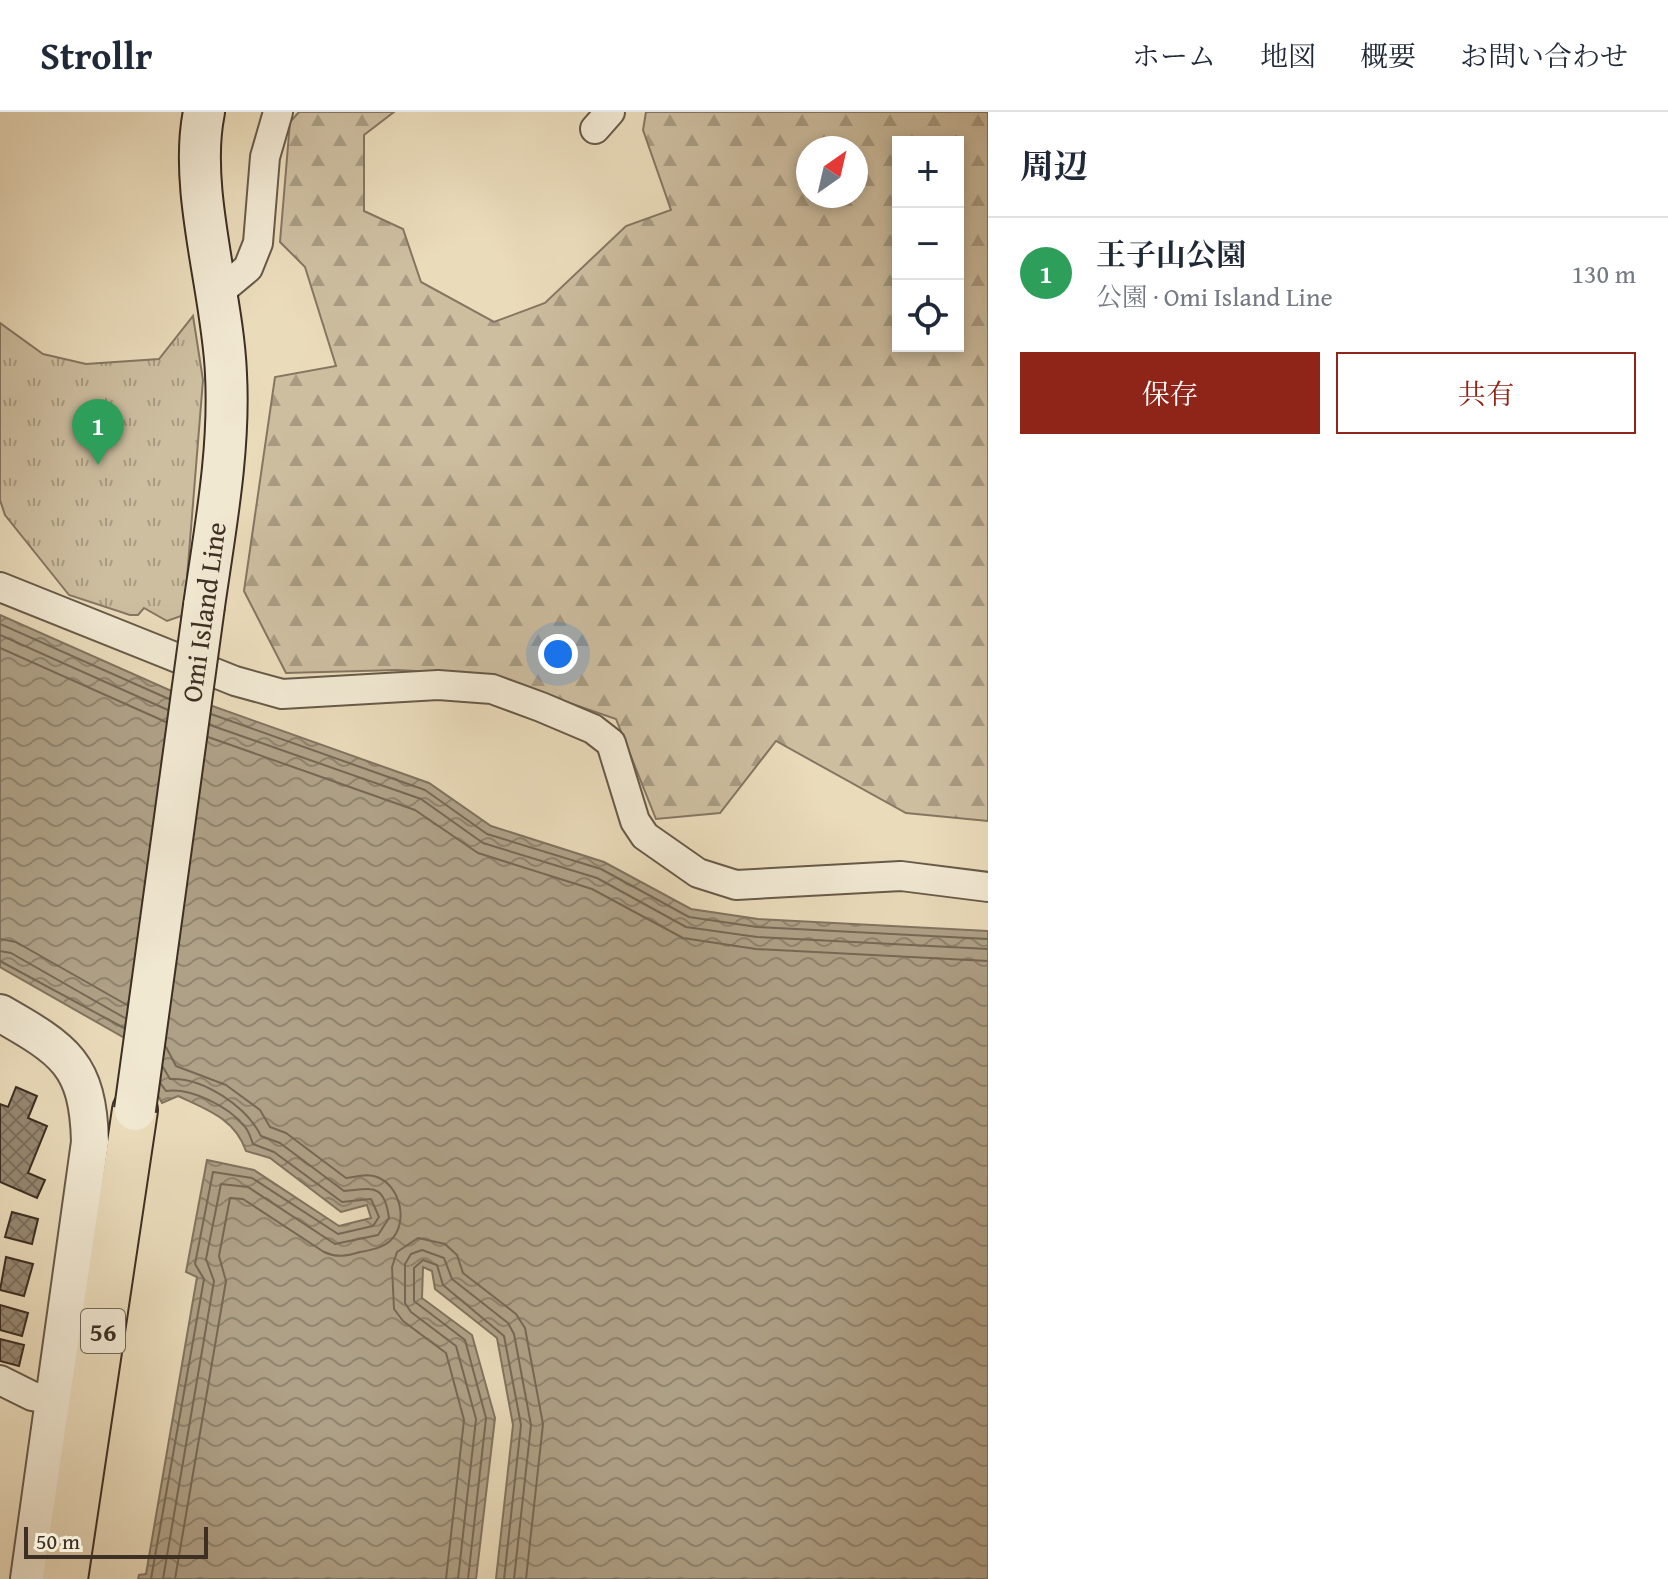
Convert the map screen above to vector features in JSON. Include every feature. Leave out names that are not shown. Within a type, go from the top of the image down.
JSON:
[{"type":"main road","name":"Omi Island Line","points":[[135,1110],[223,472],[226,375],[204,197],[201,152],[204,112]]},
{"type":"main road","name":"56","points":[[68,1565],[135,1110]]},
{"type":"street","points":[[218,293],[248,268],[258,243],[265,157],[278,112]]},
{"type":"street","points":[[0,587],[235,681],[282,694],[438,685],[492,689],[541,707],[593,729],[611,743],[629,808],[645,836],[698,873],[736,885],[901,876],[988,887]]},
{"type":"street","points":[[0,1013],[41,1036],[71,1063],[89,1100],[90,1142],[29,1579]]},
{"type":"street","points":[[0,1380],[32,1396],[55,1400]]},
{"type":"green space","points":[[299,112],[394,112],[364,135],[364,211],[403,229],[421,282],[494,322],[545,303],[626,226],[671,210],[643,130],[646,112],[988,112],[988,821],[906,813],[776,741],[720,813],[656,819],[616,719],[489,675],[397,670],[286,673],[244,591],[275,377],[336,366],[305,267],[280,242],[290,122]]},
{"type":"green space","points":[[193,316],[203,380],[184,615],[167,621],[144,608],[138,615],[130,615],[69,595],[5,515],[0,500],[0,323],[43,354],[86,364],[159,359]]},
{"type":"water","points":[[0,615],[176,693],[429,783],[491,826],[604,862],[691,909],[758,919],[988,931],[988,1579],[496,1579],[513,1425],[497,1338],[435,1289],[432,1271],[423,1267],[422,1298],[472,1335],[495,1418],[476,1579],[138,1579],[139,1575],[146,1574],[197,1277],[186,1272],[207,1160],[254,1170],[339,1226],[371,1218],[367,1205],[341,1212],[270,1158],[246,1151],[228,1123],[210,1111],[178,1096],[162,1103],[128,1040],[0,967]]},
{"type":"building","points":[[16,1087],[37,1096],[28,1118],[47,1126],[28,1173],[45,1180],[37,1198],[0,1182],[0,1104],[8,1107]]},
{"type":"building","points":[[12,1212],[38,1219],[32,1244],[5,1237]]},
{"type":"building","points":[[6,1257],[33,1264],[24,1296],[0,1290]]},
{"type":"building","points":[[0,1305],[28,1313],[22,1336],[0,1330]]},
{"type":"building","points":[[0,1339],[24,1345],[19,1366],[0,1361]]},
{"type":"place","name":"王子山公園","points":[[98,465]]}]
